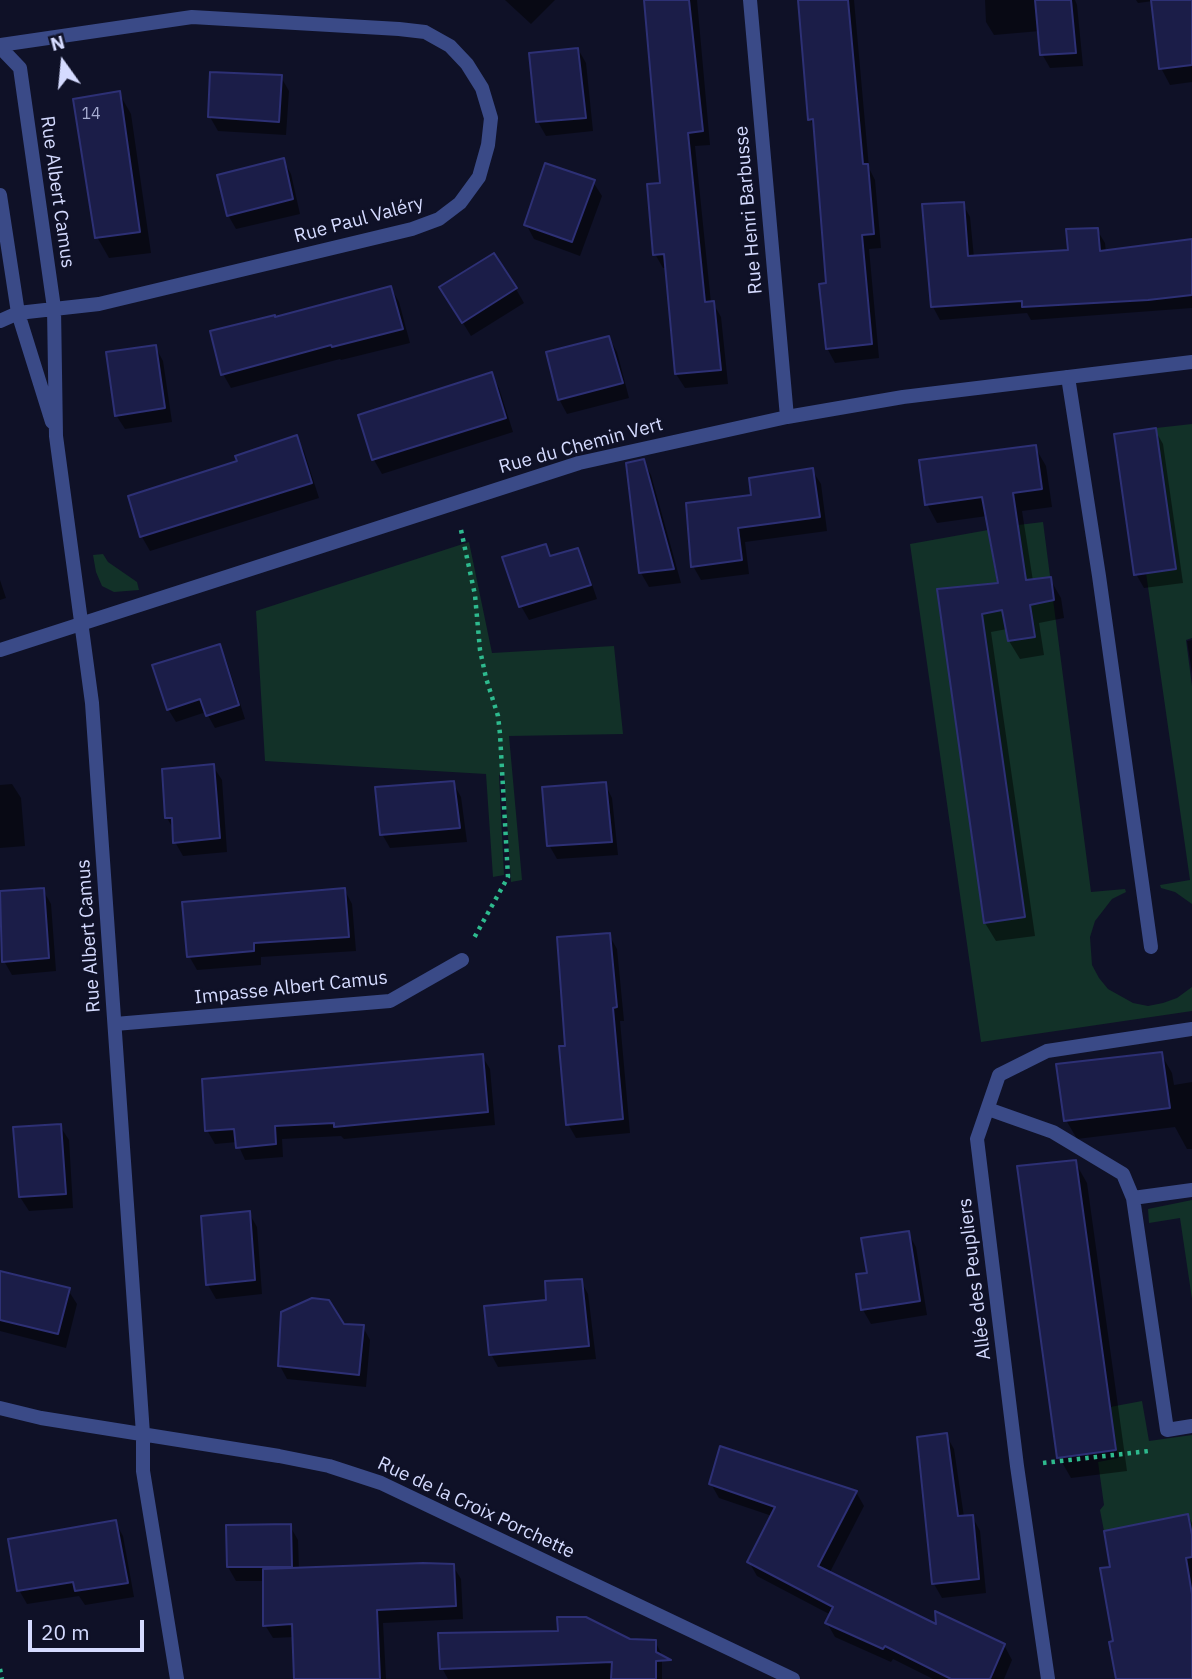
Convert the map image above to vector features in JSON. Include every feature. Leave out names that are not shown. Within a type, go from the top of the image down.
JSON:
[{"type":"street","name":"Rue Henri Barbusse","points":[[750,0],[787,417]]},
{"type":"street","name":"Rue Paul Valéry","points":[[0,46],[192,17],[399,29],[425,33],[450,46],[467,64],[482,88],[491,118],[488,145],[479,177],[460,203],[439,219],[412,229],[99,304],[54,308]]},
{"type":"street","name":"Rue Albert Camus","points":[[0,46],[20,68],[54,308],[56,436],[92,704],[144,1434],[143,1471],[177,1679]]},
{"type":"street","name":"Rue Albert Camus","points":[[0,195],[18,313],[56,436]]},
{"type":"street","points":[[0,321],[18,313],[54,308]]},
{"type":"street","name":"Rue du Chemin Vert","points":[[0,650],[579,463],[787,417],[903,397],[1192,362]]},
{"type":"street","points":[[1068,377],[1100,576],[1151,947]]},
{"type":"street","name":"Impasse Albert Camus","points":[[115,1024],[390,1001],[462,960]]},
{"type":"street","name":"Allée des Peupliers","points":[[1048,1679],[1017,1466],[977,1139],[999,1075],[1047,1051],[1192,1029]]},
{"type":"street","points":[[988,1109],[1053,1132],[1123,1174],[1133,1198],[1167,1430],[1192,1426]]},
{"type":"street","points":[[1133,1198],[1192,1190]]},
{"type":"street","name":"Rue de la Croix Porchette","points":[[0,1408],[41,1418],[279,1456],[328,1466],[381,1483],[793,1679]]},
{"type":"path","points":[[454,502],[475,595],[482,659],[498,716],[508,877],[462,960]]},
{"type":"path","points":[[1017,1466],[1152,1450]]},
{"type":"path","points":[[0,1669],[2,1679]]},
{"type":"green space","points":[[1192,424],[1192,638],[1186,640],[1192,686],[1192,904],[1160,885],[1190,880],[1146,573],[1176,569],[1156,428]]},
{"type":"green space","points":[[1043,522],[1091,892],[1125,889],[1126,892],[1112,899],[1095,921],[1090,937],[1092,965],[1108,989],[1133,1003],[1148,1006],[1163,1003],[1177,998],[1192,987],[1192,1011],[981,1042],[910,544],[988,530],[1002,609],[1030,604],[1018,525]],"holes":[[[978,586],[1025,917],[984,923],[937,590]]]},
{"type":"green space","points":[[469,542],[492,653],[614,646],[623,734],[509,736],[522,880],[511,882],[504,775],[499,775],[504,875],[493,877],[486,774],[265,761],[256,611]]},
{"type":"green space","points":[[103,554],[108,562],[137,582],[139,590],[114,592],[102,586],[93,555]]},
{"type":"green space","points":[[1192,1200],[1192,1299],[1180,1218],[1149,1223],[1148,1209]]},
{"type":"green space","points":[[1142,1401],[1149,1441],[1192,1435],[1192,1535],[1188,1514],[1104,1531],[1100,1510],[1104,1505],[1098,1462],[1118,1458],[1110,1407]]},
{"type":"building","points":[[644,0],[689,0],[703,131],[688,133],[705,302],[714,301],[721,370],[675,374],[664,254],[653,255],[647,184],[660,183]]},
{"type":"building","points":[[798,0],[848,0],[863,164],[868,164],[874,234],[862,235],[872,344],[826,349],[819,284],[826,283],[813,119],[808,120]]},
{"type":"building","points":[[1035,0],[1071,0],[1076,53],[1040,55]]},
{"type":"building","points":[[1151,0],[1192,0],[1192,65],[1159,69]]},
{"type":"building","points":[[578,48],[586,118],[536,122],[529,53]]},
{"type":"building","points":[[210,72],[282,75],[279,122],[208,117]]},
{"type":"building","points":[[120,91],[140,232],[95,238],[73,99]]},
{"type":"building","points":[[284,158],[293,199],[227,216],[217,175]]},
{"type":"building","points":[[545,163],[595,180],[572,242],[524,225]]},
{"type":"building","points":[[964,202],[968,256],[1068,250],[1066,229],[1098,228],[1100,251],[1192,239],[1192,295],[1022,307],[1022,301],[931,307],[922,204]]},
{"type":"building","points":[[494,253],[517,288],[462,323],[439,287]]},
{"type":"building","points":[[391,286],[403,329],[332,347],[331,345],[221,375],[210,331]]},
{"type":"building","points":[[609,336],[623,383],[558,400],[546,352]]},
{"type":"building","points":[[156,345],[165,408],[115,416],[106,352]]},
{"type":"building","points":[[492,372],[506,418],[372,460],[358,415]]},
{"type":"building","points":[[1156,428],[1176,569],[1134,575],[1114,434]]},
{"type":"building","points":[[297,435],[312,483],[140,537],[128,496],[237,461],[235,456]]},
{"type":"building","points":[[1036,445],[1042,489],[1013,493],[1026,580],[1051,577],[1054,600],[1030,605],[1035,637],[1008,641],[1002,610],[982,614],[1025,917],[984,923],[937,589],[998,583],[982,497],[925,505],[919,460]]},
{"type":"building","points":[[644,459],[674,569],[639,573],[626,463]]},
{"type":"building","points":[[813,468],[820,517],[738,528],[742,560],[691,567],[686,503],[751,495],[749,478]]},
{"type":"building","points":[[546,544],[550,556],[578,548],[591,585],[519,607],[502,557]]},
{"type":"building","points":[[220,644],[239,705],[206,716],[200,699],[167,710],[152,665]]},
{"type":"building","points":[[214,764],[220,838],[173,843],[172,818],[165,818],[162,769]]},
{"type":"building","points":[[454,781],[460,828],[380,835],[375,787]]},
{"type":"building","points":[[606,782],[612,842],[547,846],[542,787]]},
{"type":"building","points":[[44,888],[49,958],[2,962],[0,891]]},
{"type":"building","points":[[345,888],[349,937],[254,943],[254,951],[187,957],[182,902]]},
{"type":"building","points":[[610,933],[617,1007],[613,1008],[623,1119],[566,1125],[559,1046],[565,1046],[557,937]]},
{"type":"building","points":[[1162,1052],[1170,1108],[1064,1121],[1056,1064]]},
{"type":"building","points":[[483,1054],[488,1112],[334,1127],[334,1123],[275,1126],[276,1144],[236,1148],[234,1129],[205,1131],[202,1079]]},
{"type":"building","points":[[61,1124],[66,1194],[19,1197],[13,1127]]},
{"type":"building","points":[[1076,1160],[1116,1450],[1057,1458],[1017,1166]]},
{"type":"building","points":[[250,1211],[255,1280],[206,1285],[201,1216]]},
{"type":"building","points":[[909,1231],[920,1301],[861,1310],[856,1274],[867,1273],[861,1238]]},
{"type":"building","points":[[0,1271],[70,1288],[58,1334],[0,1320]]},
{"type":"building","points":[[582,1279],[589,1346],[489,1355],[484,1306],[546,1300],[545,1281]]},
{"type":"building","points":[[312,1298],[329,1300],[344,1324],[364,1325],[359,1375],[278,1366],[281,1312]]},
{"type":"building","points":[[947,1433],[958,1516],[973,1515],[979,1579],[932,1584],[917,1437]]},
{"type":"building","points":[[720,1446],[857,1491],[818,1566],[936,1624],[935,1611],[1005,1644],[990,1679],[951,1679],[885,1646],[883,1649],[825,1623],[833,1607],[747,1562],[775,1507],[709,1484]]},
{"type":"building","points":[[1188,1514],[1192,1535],[1192,1557],[1186,1558],[1192,1594],[1192,1679],[1116,1679],[1109,1642],[1113,1641],[1100,1568],[1110,1567],[1104,1531]]},
{"type":"building","points":[[116,1520],[128,1583],[75,1591],[73,1582],[17,1591],[8,1539]]},
{"type":"building","points":[[291,1524],[292,1567],[227,1567],[226,1525]]},
{"type":"building","points":[[454,1564],[456,1606],[377,1610],[380,1679],[294,1679],[292,1624],[263,1626],[263,1569]]},
{"type":"building","points":[[557,1617],[586,1617],[630,1639],[656,1640],[656,1652],[671,1660],[656,1661],[656,1679],[611,1679],[612,1662],[440,1669],[438,1633],[558,1631]]}]
